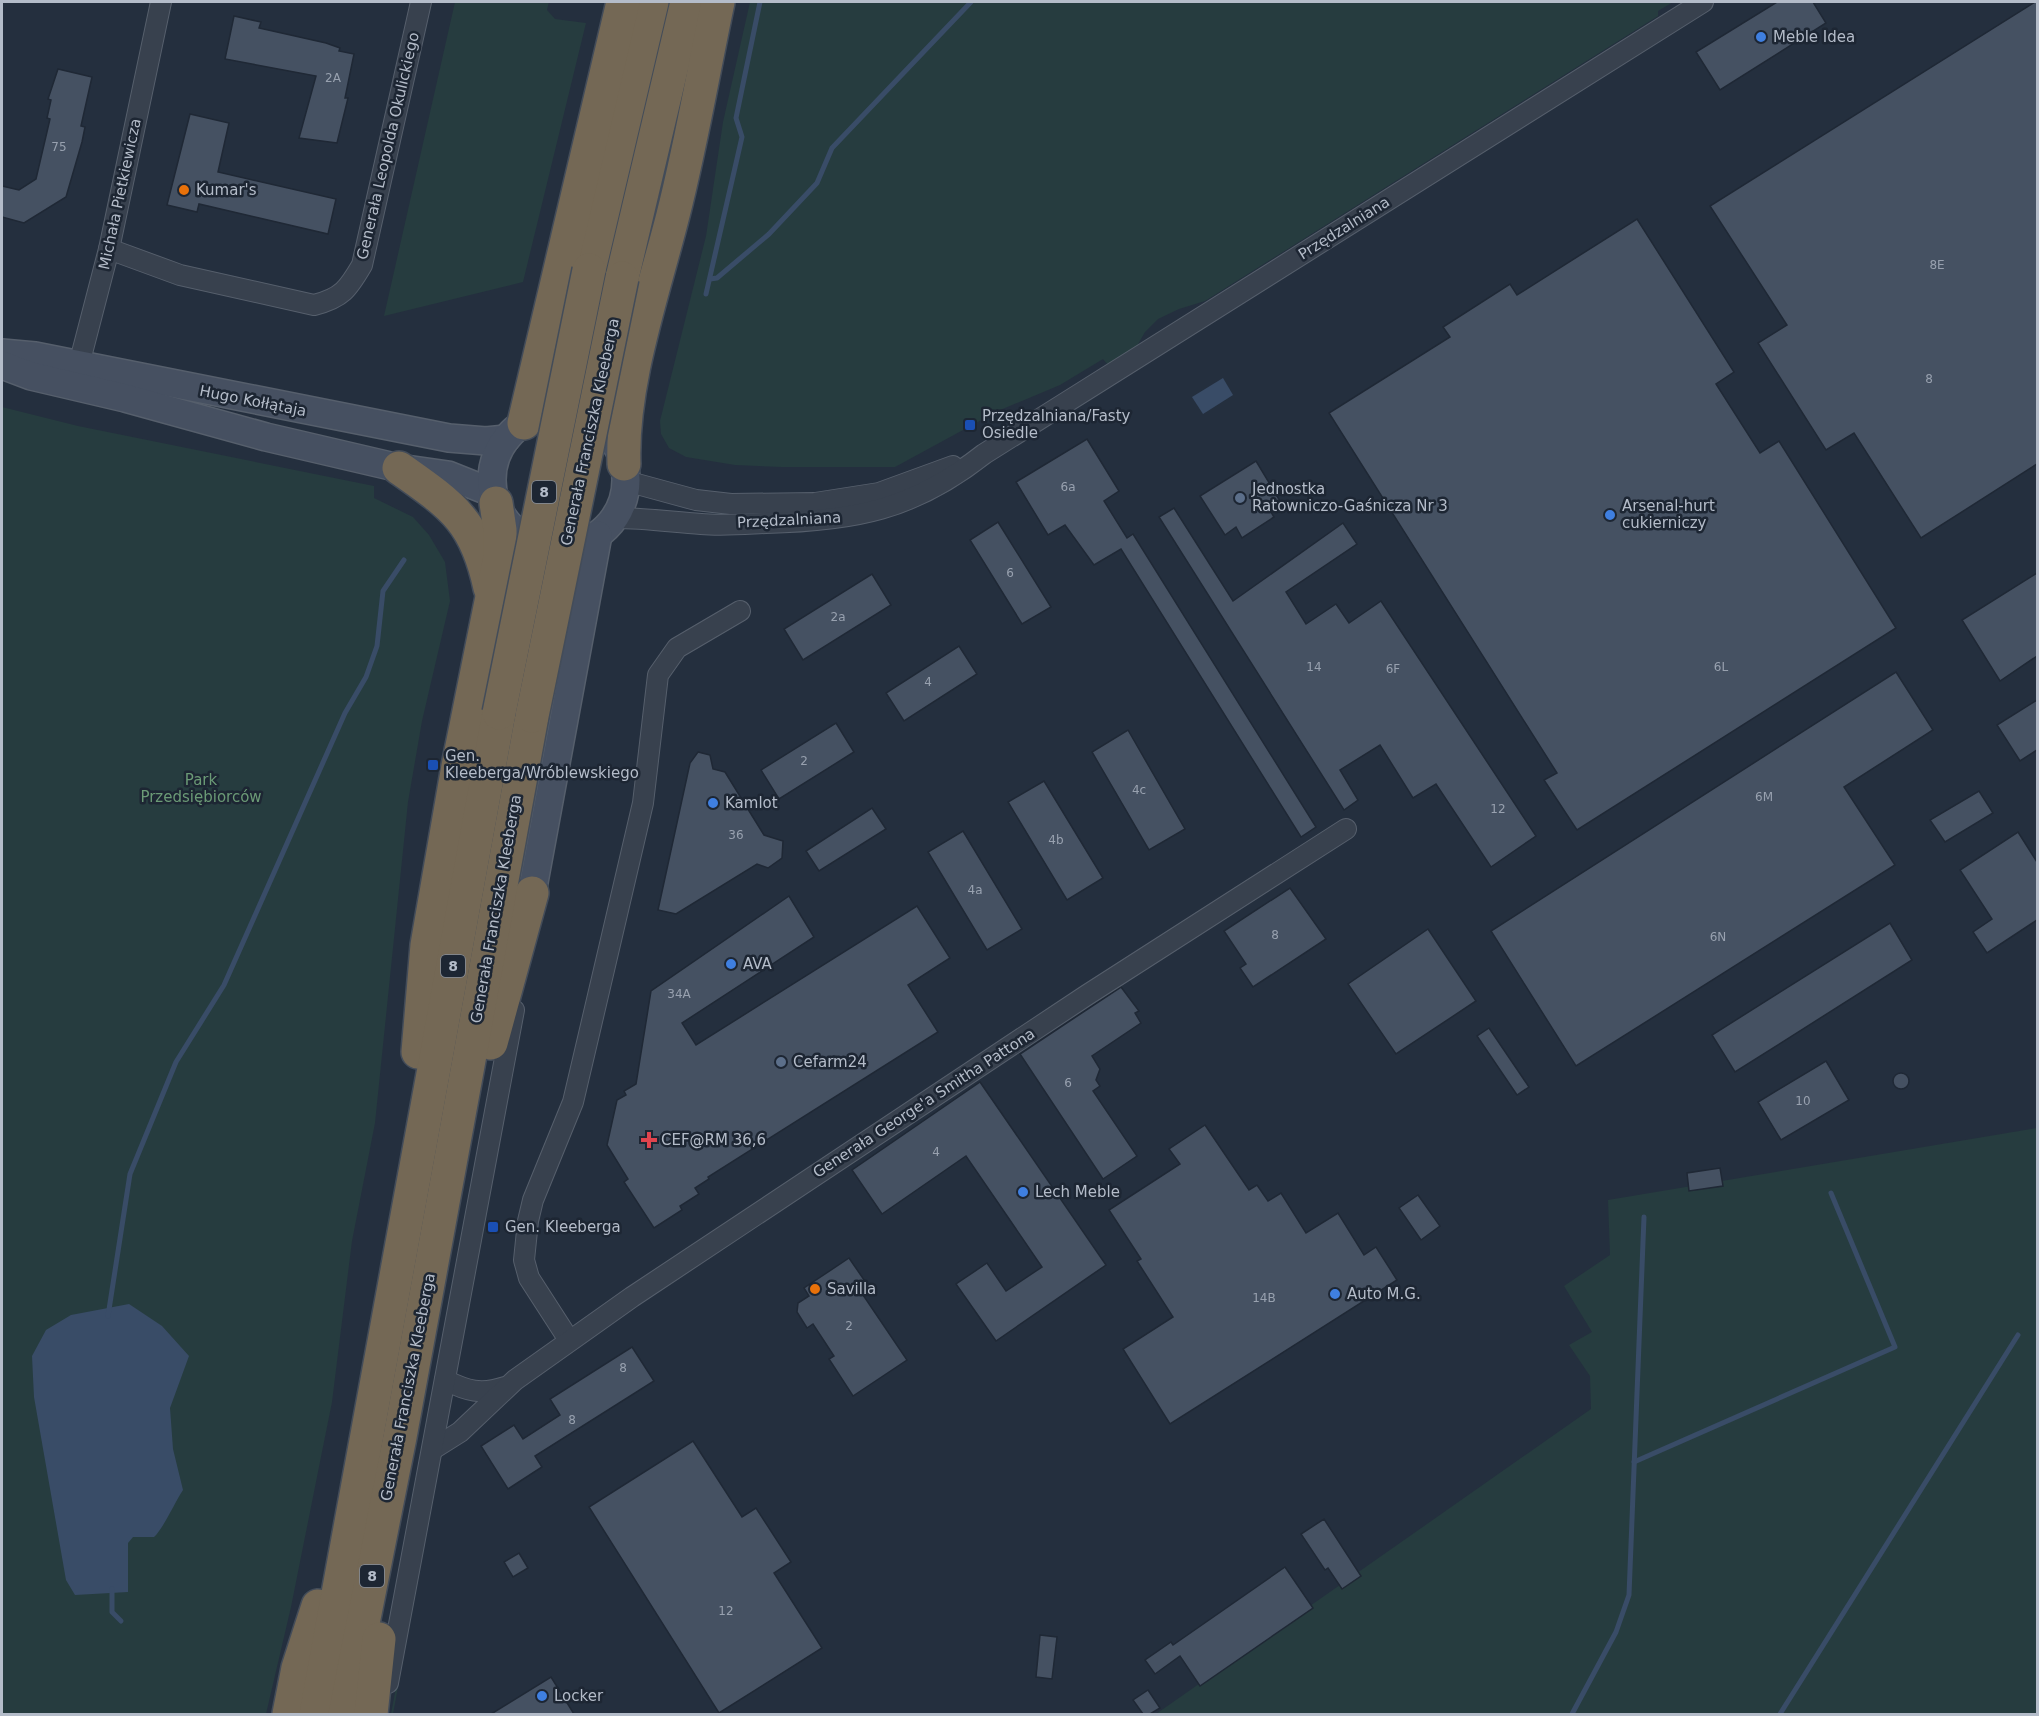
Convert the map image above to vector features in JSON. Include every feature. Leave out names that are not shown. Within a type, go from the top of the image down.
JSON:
[{"type":"highway","points":[[515,431],[623,2]]},
{"type":"highway","name":"8","points":[[316,1714],[354,1496],[499,713],[589,270],[652,2]]},
{"type":"highway","name":"Generała Franciszka Kleeberga","points":[[345,1714],[400,1437],[532,716],[622,278],[687,2]]},
{"type":"highway","points":[[625,472],[623,434],[627,397],[675,208],[718,2]]},
{"type":"highway","points":[[399,468],[439,495],[471,530],[484,560],[491,596]]},
{"type":"highway","points":[[407,1219],[401,1160],[418,1055],[427,945],[501,543],[494,498]]},
{"type":"highway","points":[[441,1212],[488,1057],[532,894]]},
{"type":"highway","points":[[371,1714],[393,1532],[400,1437]]},
{"type":"highway","points":[[289,1714],[298,1668],[354,1496]]},
{"type":"street","name":"Michała Pietkiewicza","points":[[76,376],[109,249],[161,2]]},
{"type":"street","name":"Generała Leopolda Okulickiego","points":[[109,249],[180,275],[314,305],[334,300],[350,286],[362,264],[421,2]]},
{"type":"street","name":"Przędzalniana","points":[[606,526],[656,518],[703,525],[825,521],[909,501],[956,476],[984,454],[1703,2]]},
{"type":"street","name":"Hugo Kołłątaja","points":[[2,353],[35,356],[76,376],[266,437],[399,468],[448,475],[494,498]]},
{"type":"street","name":"Hugo Kołłątaja","points":[[2,365],[31,376],[76,376],[450,438],[486,441],[515,431]]},
{"type":"street","points":[[550,414],[576,415],[593,422],[607,433],[618,448],[625,472],[623,500],[606,526],[582,543],[565,547],[548,547],[531,542],[510,525],[494,498],[492,470],[515,431],[550,414]]},
{"type":"street","name":"Przędzalniana","points":[[625,472],[696,500],[731,504],[815,503],[848,500],[903,487],[984,454]]},
{"type":"street","points":[[380,1714],[396,1649],[513,1021],[532,894],[606,526]]},
{"type":"street","points":[[569,1340],[529,1278],[524,1260],[528,1221],[533,1200],[573,1101],[643,803],[658,675],[676,648],[740,611]]},
{"type":"street","name":"Generała George'a Smitha Pattona","points":[[433,1449],[460,1432],[507,1386],[569,1340],[1087,995],[1346,829]]},
{"type":"street","name":"Generała George'a Smitha Pattona","points":[[446,1380],[469,1392],[488,1393],[507,1386]]},
{"type":"green space","points":[[455,2],[549,2],[547,10],[555,19],[586,23],[523,282],[384,316]]},
{"type":"green space","points":[[750,2],[1673,2],[1658,11],[1658,16],[1205,301],[1179,309],[1158,319],[1145,332],[1137,346],[1108,365],[1103,359],[1060,385],[998,411],[895,467],[782,467],[735,465],[686,457],[669,448],[661,434],[660,421],[706,236],[723,122]]},
{"type":"green space","name":"Park Przedsiębiorców","points":[[2,407],[78,426],[374,486],[374,498],[413,517],[429,535],[445,562],[450,601],[422,721],[408,802],[375,1123],[352,1241],[332,1402],[291,1607],[266,1714],[2,1714]]},
{"type":"green space","points":[[2037,1128],[2037,1714],[1156,1714],[1591,1409],[1590,1376],[1569,1345],[1592,1332],[1564,1286],[1610,1255],[1608,1200]]},
{"type":"green space","points":[[439,1467],[393,1714],[391,1714],[435,1478]]},
{"type":"water","points":[[1223,378],[1233,395],[1203,414],[1192,397]]},
{"type":"water","points":[[129,1304],[162,1326],[189,1356],[170,1408],[173,1449],[183,1490],[154,1537],[133,1537],[128,1543],[128,1592],[75,1595],[66,1580],[34,1397],[32,1356],[46,1330],[71,1315]]},
{"type":"building","name":"Meble Idea","points":[[1777,2],[1813,2],[1826,23],[1720,90],[1696,52]]},
{"type":"building","points":[[2037,2],[2037,464],[1921,538],[1854,433],[1826,450],[1758,343],[1787,325],[1710,206]]},
{"type":"building","points":[[234,16],[261,22],[259,28],[326,43],[340,48],[339,51],[354,54],[345,98],[348,98],[337,143],[299,138],[316,76],[225,59]]},
{"type":"building","points":[[58,69],[92,77],[81,126],[85,127],[82,142],[66,197],[24,223],[2,217],[2,186],[19,190],[36,179],[50,119],[47,118],[51,100],[48,99]]},
{"type":"building","points":[[190,114],[229,123],[218,172],[336,199],[328,234],[199,204],[197,212],[167,205]]},
{"type":"building","name":"Arsenal-hurt cukierniczy","points":[[1637,219],[1734,372],[1716,384],[1760,453],[1779,441],[1896,628],[1577,830],[1544,780],[1557,773],[1329,413],[1450,337],[1443,327],[1510,284],[1517,295]]},
{"type":"building","points":[[1087,439],[1119,491],[1104,501],[1127,538],[1133,534],[1316,827],[1301,837],[1121,549],[1094,565],[1065,525],[1048,535],[1016,482]]},
{"type":"building","name":"Jednostka Ratowniczo-Gaśnicza Nr 3","points":[[1256,461],[1280,501],[1268,507],[1274,517],[1242,538],[1236,527],[1225,535],[1200,496]]},
{"type":"building","points":[[1174,508],[1233,601],[1343,523],[1357,544],[1286,592],[1306,624],[1336,604],[1349,623],[1381,601],[1536,836],[1491,867],[1436,784],[1413,798],[1380,745],[1340,770],[1358,800],[1344,810],[1159,517]]},
{"type":"building","points":[[998,522],[1051,607],[1022,624],[970,540]]},
{"type":"building","points":[[2037,573],[2037,656],[2000,681],[1962,620]]},
{"type":"building","points":[[872,574],[891,605],[803,660],[784,629]]},
{"type":"building","points":[[959,646],[977,674],[904,721],[886,693]]},
{"type":"building","points":[[1896,672],[1933,730],[1844,787],[1895,865],[1576,1066],[1491,931]]},
{"type":"building","points":[[2037,700],[2037,750],[2020,761],[1997,725]]},
{"type":"building","points":[[836,723],[854,752],[779,799],[761,770]]},
{"type":"building","points":[[1128,730],[1185,829],[1149,850],[1092,752]]},
{"type":"building","name":"Kamlot","points":[[698,752],[710,755],[713,769],[725,772],[764,835],[783,841],[782,858],[768,868],[757,864],[676,914],[658,910],[690,763]]},
{"type":"building","points":[[1044,781],[1103,878],[1067,900],[1008,802]]},
{"type":"building","points":[[1979,791],[1993,813],[1945,842],[1930,820]]},
{"type":"building","points":[[872,808],[886,829],[819,871],[806,851]]},
{"type":"building","points":[[963,831],[1022,929],[987,950],[928,852]]},
{"type":"building","points":[[2018,832],[2037,862],[2037,920],[1987,953],[1973,932],[1992,919],[1960,870]]},
{"type":"building","points":[[1290,888],[1326,939],[1253,987],[1240,968],[1246,964],[1224,931]]},
{"type":"building","name":"Cefarm24","points":[[789,896],[814,937],[682,1023],[696,1045],[917,906],[950,958],[908,985],[938,1032],[708,1177],[709,1179],[695,1188],[699,1194],[680,1206],[682,1210],[654,1228],[624,1182],[628,1179],[607,1145],[617,1100],[626,1095],[624,1091],[636,1084],[651,991]]},
{"type":"building","points":[[1890,923],[1912,960],[1735,1072],[1712,1035]]},
{"type":"building","points":[[1428,929],[1476,1001],[1396,1054],[1348,984]]},
{"type":"building","points":[[1121,987],[1139,1011],[1135,1013],[1141,1023],[1092,1056],[1100,1069],[1096,1080],[1100,1086],[1093,1091],[1137,1156],[1103,1179],[1020,1054]]},
{"type":"building","points":[[1489,1028],[1529,1087],[1517,1095],[1477,1036]]},
{"type":"building","points":[[1826,1061],[1849,1100],[1781,1140],[1758,1102]]},
{"type":"building","points":[[1901,1073],[1907,1075],[1909,1081],[1907,1087],[1901,1089],[1895,1087],[1893,1081],[1895,1075]]},
{"type":"building","name":"Lech Meble","points":[[980,1082],[1106,1265],[996,1341],[956,1284],[987,1263],[1006,1291],[1042,1267],[966,1156],[882,1214],[852,1170]]},
{"type":"building","points":[[1205,1125],[1249,1190],[1257,1185],[1268,1201],[1281,1193],[1306,1233],[1338,1213],[1364,1255],[1376,1247],[1397,1280],[1170,1424],[1123,1349],[1173,1317],[1137,1261],[1141,1259],[1109,1210],[1180,1164],[1169,1149]]},
{"type":"building","points":[[1720,1168],[1723,1186],[1689,1191],[1687,1173]]},
{"type":"building","points":[[1418,1195],[1440,1226],[1421,1240],[1399,1208]]},
{"type":"building","points":[[849,1258],[871,1290],[863,1295],[907,1360],[853,1396],[829,1359],[834,1356],[813,1324],[807,1328],[797,1312],[798,1303],[809,1296],[804,1288]]},
{"type":"building","points":[[632,1347],[654,1381],[535,1456],[542,1467],[508,1489],[481,1446],[514,1425],[523,1439],[560,1415],[550,1399]]},
{"type":"building","points":[[693,1441],[742,1517],[756,1508],[791,1562],[774,1573],[822,1648],[719,1713],[589,1507]]},
{"type":"building","points":[[1324,1519],[1361,1576],[1342,1589],[1328,1568],[1325,1570],[1301,1534]]},
{"type":"building","points":[[519,1553],[528,1568],[513,1577],[504,1562]]},
{"type":"building","points":[[1285,1567],[1313,1608],[1200,1686],[1180,1656],[1155,1674],[1145,1660],[1171,1642],[1173,1645]]},
{"type":"building","points":[[1040,1635],[1057,1637],[1052,1679],[1036,1677]]},
{"type":"building","name":"Locker","points":[[551,1677],[574,1714],[491,1714]]},
{"type":"building","points":[[1148,1690],[1160,1708],[1150,1714],[1143,1714],[1133,1700]]},
{"type":"waterway","points":[[706,294],[742,137],[736,118],[760,2]]},
{"type":"waterway","points":[[710,279],[717,278],[769,234],[817,183],[832,148],[971,2]]},
{"type":"waterway","points":[[108,1316],[130,1174],[176,1062],[224,985],[345,713],[366,677],[377,646],[383,591],[404,560]]},
{"type":"waterway","points":[[1634,1462],[1895,1347],[1831,1193]]},
{"type":"waterway","points":[[1572,1714],[1616,1632],[1629,1595],[1644,1217]]},
{"type":"waterway","points":[[1780,1714],[2018,1335]]},
{"type":"waterway","points":[[112,1589],[112,1612],[121,1621]]},
{"type":"place","name":"Meble Idea","points":[[1761,37]]},
{"type":"place","name":"Kumar's","points":[[184,190]]},
{"type":"place","name":"Przędzalniana/Fasty Osiedle","points":[[970,425]]},
{"type":"place","name":"Jednostka Ratowniczo-Gaśnicza Nr 3","points":[[1240,498]]},
{"type":"place","name":"Arsenal-hurt cukierniczy","points":[[1610,515]]},
{"type":"place","name":"Gen. Kleeberga/Wróblewskiego","points":[[433,765]]},
{"type":"place","name":"Kamlot","points":[[713,803]]},
{"type":"place","name":"AVA","points":[[731,964]]},
{"type":"place","name":"Cefarm24","points":[[781,1062]]},
{"type":"place","name":"CEF@RM 36,6","points":[[649,1140]]},
{"type":"place","name":"Lech Meble","points":[[1023,1192]]},
{"type":"place","name":"Gen. Kleeberga","points":[[493,1227]]},
{"type":"place","name":"Savilla","points":[[815,1289]]},
{"type":"place","name":"Auto M.G.","points":[[1335,1294]]},
{"type":"place","name":"Locker","points":[[542,1696]]}]
